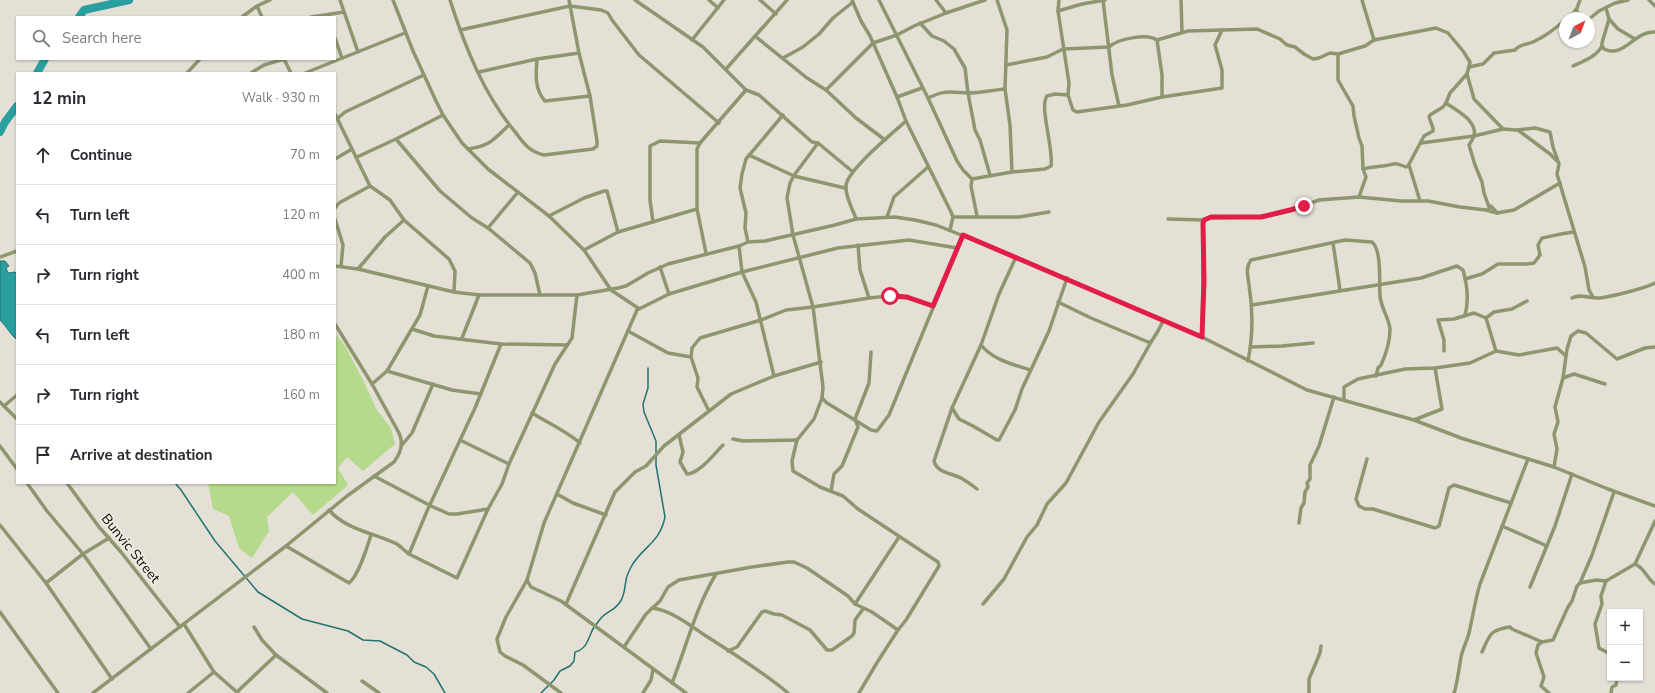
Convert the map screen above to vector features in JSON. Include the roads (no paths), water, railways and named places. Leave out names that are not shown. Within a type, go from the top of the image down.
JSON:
[{"type":"street","points":[[243,16],[257,6],[270,0]]},
{"type":"street","points":[[340,0],[358,52]]},
{"type":"street","points":[[393,0],[405,33],[443,115],[453,131],[488,169],[549,216],[584,250],[611,290],[638,308]]},
{"type":"street","points":[[450,0],[460,30],[489,96],[509,125],[530,150],[536,154],[544,155],[593,149],[597,146],[590,96],[579,53],[569,0]]},
{"type":"street","points":[[635,0],[703,47],[746,90],[759,95],[812,142],[818,143],[853,172]]},
{"type":"street","points":[[710,0],[718,8]]},
{"type":"street","points":[[692,40],[724,0]]},
{"type":"street","points":[[760,0],[776,14]]},
{"type":"street","points":[[726,69],[788,0]]},
{"type":"street","points":[[879,0],[928,98],[957,161],[972,179]]},
{"type":"street","points":[[936,0],[946,13]]},
{"type":"street","points":[[826,90],[873,43],[897,35],[920,23],[933,20],[946,13],[985,0]]},
{"type":"street","points":[[997,0],[1007,30],[1005,89],[1010,125],[1012,172]]},
{"type":"street","points":[[1059,0],[1058,11],[1069,83],[1068,95],[1072,108],[1077,112],[1222,88],[1222,70],[1215,45],[1222,30]]},
{"type":"street","points":[[1058,11],[1082,4],[1105,0],[1108,47],[1119,106]]},
{"type":"street","points":[[1180,0],[1182,32]]},
{"type":"street","points":[[1362,0],[1374,40]]},
{"type":"street","points":[[1578,12],[1575,10],[1580,0]]},
{"type":"street","points":[[1595,14],[1615,3],[1628,0]]},
{"type":"street","points":[[1649,0],[1655,6]]},
{"type":"street","points":[[783,58],[803,47],[819,34],[852,1],[860,20],[868,31],[906,121],[953,217],[950,230]]},
{"type":"street","points":[[257,6],[262,16]]},
{"type":"street","points":[[460,30],[570,6],[601,10],[608,13],[638,55],[719,123]]},
{"type":"street","points":[[1606,8],[1609,19],[1618,29],[1635,39]]},
{"type":"street","points":[[328,16],[344,12]]},
{"type":"street","points":[[1572,66],[1596,54],[1602,46],[1609,19]]},
{"type":"street","points":[[920,23],[932,36],[954,49],[965,68],[975,130],[980,140],[990,175]]},
{"type":"street","points":[[1469,67],[1483,64],[1494,53],[1515,50],[1518,46],[1534,42],[1559,26]]},
{"type":"street","points":[[1006,65],[1047,57],[1063,49],[1108,47],[1119,41],[1148,36],[1157,40],[1182,32],[1194,30],[1257,30],[1280,39],[1287,45],[1295,47],[1313,59],[1330,53],[1338,54],[1365,46],[1374,40],[1419,30],[1436,28],[1442,29],[1448,33],[1470,62],[1467,74],[1450,92],[1443,107],[1430,115],[1429,117],[1434,128],[1424,136],[1409,165],[1420,201]]},
{"type":"street","points":[[1602,46],[1607,50],[1619,51],[1647,31],[1655,32]]},
{"type":"street","points":[[316,71],[342,58],[405,33]]},
{"type":"street","points":[[755,36],[807,78],[826,90],[856,118],[885,140]]},
{"type":"street","points":[[1157,40],[1162,75],[1162,97]]},
{"type":"street","points":[[336,41],[342,58]]},
{"type":"street","points":[[479,72],[537,58],[579,53]]},
{"type":"street","points":[[1338,54],[1338,80],[1353,106],[1362,146],[1363,169],[1366,177],[1359,197]]},
{"type":"street","points":[[537,58],[537,84],[541,97],[545,101],[590,96]]},
{"type":"street","points":[[188,72],[199,60]]},
{"type":"street","points":[[253,72],[264,65],[281,60]]},
{"type":"street","points":[[284,60],[290,72]]},
{"type":"street","points":[[338,118],[344,112],[424,74]]},
{"type":"street","points":[[1467,74],[1474,99],[1503,129]]},
{"type":"street","points":[[897,97],[922,88]]},
{"type":"street","points":[[928,98],[940,92],[953,91],[968,93],[1005,89]]},
{"type":"street","points":[[706,253],[697,209],[697,149],[700,142],[719,123],[746,90]]},
{"type":"street","points":[[972,179],[990,175],[1045,169],[1051,166],[1050,144],[1044,101],[1047,96],[1051,94],[1068,95]]},
{"type":"street","points":[[1446,103],[1462,114],[1474,129],[1474,136],[1470,145],[1475,165],[1482,182],[1488,209]]},
{"type":"street","points":[[336,115],[370,186],[390,200],[404,220],[449,259],[454,271],[454,292]]},
{"type":"street","points":[[357,157],[443,115]]},
{"type":"street","points":[[748,242],[745,228],[746,213],[740,188],[742,174],[749,155],[783,115]]},
{"type":"street","points":[[856,218],[846,188],[847,182],[853,172],[906,121]]},
{"type":"street","points":[[468,149],[483,147],[489,144],[509,125]]},
{"type":"street","points":[[1421,143],[1474,136],[1503,129],[1518,130],[1535,128],[1550,132],[1559,164],[1557,174],[1585,266],[1589,290],[1594,297]]},
{"type":"street","points":[[1518,130],[1550,154],[1559,164]]},
{"type":"street","points":[[396,139],[440,191],[530,263],[536,273],[540,295]]},
{"type":"street","points":[[653,222],[650,200],[650,146],[660,141],[700,142]]},
{"type":"street","points":[[818,143],[790,183],[787,198],[793,235],[813,307],[823,387],[822,398],[814,419],[797,440],[792,461],[793,471],[820,487],[843,496],[858,509],[939,563],[906,620],[878,661],[859,693]]},
{"type":"street","points":[[336,158],[352,149]]},
{"type":"street","points":[[749,155],[794,176],[846,188]]},
{"type":"street","points":[[1363,169],[1372,166],[1383,166],[1394,163],[1406,167],[1409,165]]},
{"type":"street","points":[[887,217],[894,197],[928,167]]},
{"type":"street","points":[[972,179],[971,186],[977,216]]},
{"type":"street","points":[[1168,219],[1204,220],[1211,217],[1261,217],[1290,210],[1320,200],[1359,197],[1401,201],[1420,201],[1488,209],[1497,213],[1514,210],[1560,183]]},
{"type":"street","points":[[336,207],[339,203],[370,186]]},
{"type":"street","points":[[549,216],[584,198],[607,191],[609,192],[618,232]]},
{"type":"street","points":[[488,228],[518,192]]},
{"type":"street","points":[[584,250],[618,232],[697,209]]},
{"type":"street","points":[[953,217],[1019,217],[1049,212]]},
{"type":"street","points":[[336,266],[358,269],[454,292],[479,294],[577,295],[611,290],[626,286],[660,267],[706,253],[739,246],[748,242],[765,241],[835,226],[856,218],[887,217],[915,220],[950,230],[1016,256],[1202,337],[1307,390],[1344,399],[1414,420],[1461,438],[1554,467],[1614,492],[1655,506]]},
{"type":"street","points":[[358,269],[385,237],[404,220]]},
{"type":"street","points":[[1202,337],[1204,220]]},
{"type":"street","points":[[336,222],[343,246],[341,266]]},
{"type":"street","points":[[1466,279],[1482,274],[1498,264],[1527,264],[1534,262],[1540,256],[1538,245],[1542,238],[1562,233],[1574,232]]},
{"type":"street","points":[[822,398],[827,403],[874,431],[877,431],[888,418],[895,398],[914,358],[933,306],[963,235]]},
{"type":"street","points":[[561,693],[523,665],[500,652],[497,639],[508,613],[527,580],[544,523],[638,308],[669,294],[742,272],[800,259],[838,248],[909,240],[957,248]]},
{"type":"street","points":[[1248,361],[1251,347],[1252,305],[1247,270],[1248,264],[1251,260],[1350,240],[1372,242],[1376,246],[1380,298],[1390,328],[1389,341],[1376,376]]},
{"type":"street","points":[[1333,243],[1340,290]]},
{"type":"street","points":[[858,245],[860,270],[868,298]]},
{"type":"street","points":[[739,246],[742,272],[754,294],[774,376]]},
{"type":"street","points":[[0,257],[16,251]]},
{"type":"street","points":[[977,489],[959,477],[941,471],[935,465],[934,461],[952,408],[981,345],[999,294],[1016,256]]},
{"type":"street","points":[[1252,305],[1421,278],[1457,266],[1463,270],[1466,279],[1467,307],[1465,315]]},
{"type":"street","points":[[660,267],[669,294]]},
{"type":"street","points":[[952,408],[959,419],[999,440],[1015,410],[1030,370],[1051,326],[1066,278]]},
{"type":"street","points":[[1572,298],[1583,295],[1598,298],[1640,289],[1655,283]]},
{"type":"street","points":[[372,384],[387,372],[420,315],[428,286]]},
{"type":"street","points":[[534,295],[538,286]]},
{"type":"street","points":[[462,338],[479,294]]},
{"type":"street","points":[[329,510],[338,518],[371,535],[395,544],[409,554],[458,578],[488,509],[502,484],[509,464],[555,364],[568,345],[574,330],[577,295]]},
{"type":"street","points":[[709,411],[698,387],[698,378],[691,357],[692,348],[700,338],[761,320],[786,310],[868,298],[898,295],[933,306]]},
{"type":"street","points":[[1486,318],[1494,312],[1512,309],[1527,301]]},
{"type":"street","points":[[1058,302],[1091,318],[1151,342]]},
{"type":"street","points":[[1467,307],[1474,313],[1486,318]]},
{"type":"street","points":[[1444,351],[1444,340],[1438,320],[1474,313]]},
{"type":"street","points":[[1486,318],[1496,351]]},
{"type":"street","points":[[984,604],[1004,579],[1027,537],[1037,525],[1047,504],[1066,483],[1099,422],[1133,374],[1163,321]]},
{"type":"street","points":[[93,693],[240,582],[329,510],[394,462],[400,455],[402,445],[399,434],[372,384],[336,326]]},
{"type":"street","points":[[412,329],[434,336],[462,338],[501,344],[568,345]]},
{"type":"street","points":[[628,331],[668,353],[691,357]]},
{"type":"street","points":[[1554,467],[1557,449],[1554,434],[1558,422],[1555,407],[1563,378],[1567,349],[1571,336],[1574,333],[1581,331],[1586,333],[1617,359],[1645,348],[1655,347]]},
{"type":"street","points":[[1251,347],[1313,343]]},
{"type":"street","points":[[409,554],[427,510],[431,506],[436,491],[481,394],[501,344]]},
{"type":"street","points":[[981,345],[990,354],[1008,363],[1030,370]]},
{"type":"street","points":[[1344,399],[1344,388],[1351,382],[1358,379],[1405,369],[1435,368],[1470,363],[1496,351],[1519,355],[1557,348],[1566,356]]},
{"type":"street","points":[[1560,351],[1567,349]]},
{"type":"street","points":[[831,491],[834,474],[842,466],[858,427],[855,419],[869,384],[871,352]]},
{"type":"street","points":[[566,604],[615,492],[619,487],[635,472],[646,466],[664,446],[731,394],[774,376],[821,362]]},
{"type":"street","points":[[1414,420],[1442,409],[1435,368]]},
{"type":"street","points":[[387,372],[452,390],[481,394]]},
{"type":"street","points":[[1563,378],[1574,374],[1605,384]]},
{"type":"street","points":[[402,445],[412,433],[433,384]]},
{"type":"street","points":[[4,406],[16,396]]},
{"type":"street","points":[[1299,523],[1305,492],[1310,479],[1310,465],[1318,446],[1334,397]]},
{"type":"street","points":[[0,402],[16,418]]},
{"type":"street","points":[[532,413],[552,426],[570,434],[580,443]]},
{"type":"street","points":[[679,435],[683,452],[680,462],[687,474],[697,470],[723,445]]},
{"type":"street","points":[[733,439],[743,441],[797,440]]},
{"type":"street","points":[[460,440],[509,464]]},
{"type":"street","points":[[0,446],[16,468]]},
{"type":"street","points":[[1367,459],[1356,499],[1359,506],[1364,509],[1373,509],[1435,528],[1439,526],[1451,485],[1511,503]]},
{"type":"street","points":[[1454,693],[1457,690],[1457,679],[1469,632],[1474,603],[1528,459]]},
{"type":"street","points":[[1530,587],[1555,526],[1572,474]]},
{"type":"street","points":[[374,476],[431,506],[453,515],[488,509]]},
{"type":"street","points":[[28,484],[47,511],[83,554],[151,649]]},
{"type":"street","name":"Bunvic Street","points":[[67,484],[99,527],[182,626],[214,672],[238,692]]},
{"type":"street","points":[[1550,693],[1541,686],[1543,673],[1536,653],[1538,645],[1542,642],[1553,640],[1572,601],[1575,589],[1580,583],[1592,555],[1614,492]]},
{"type":"street","points":[[557,494],[573,503],[606,515]]},
{"type":"street","points":[[1580,583],[1596,580],[1606,581],[1635,564],[1655,521]]},
{"type":"street","points":[[0,525],[46,583],[112,679]]},
{"type":"street","points":[[1502,526],[1547,546]]},
{"type":"street","points":[[286,546],[349,583],[353,580],[371,535]]},
{"type":"street","points":[[855,604],[899,536]]},
{"type":"street","points":[[46,583],[83,554],[109,538]]},
{"type":"street","points":[[624,648],[642,619],[660,601],[668,587],[674,582],[752,567],[794,562],[807,568],[848,596],[855,604],[872,612],[898,630]]},
{"type":"street","points":[[1635,564],[1640,565],[1651,581],[1655,584]]},
{"type":"street","points":[[672,683],[692,627],[709,585],[716,574]]},
{"type":"street","points":[[527,580],[530,587],[554,596],[566,604],[652,670],[686,693]]},
{"type":"street","points":[[1606,581],[1601,596],[1602,604],[1595,627],[1599,648],[1607,652]]},
{"type":"street","points":[[652,608],[663,610],[692,627],[728,650],[788,693]]},
{"type":"street","points":[[728,650],[737,647],[762,612],[765,611],[782,615],[805,628],[813,634],[827,650],[832,650],[852,636],[854,633],[855,620],[863,609]]},
{"type":"street","points":[[0,612],[58,693]]},
{"type":"street","points":[[1482,652],[1489,635],[1501,628],[1510,626],[1512,629],[1542,642]]},
{"type":"street","points":[[254,627],[262,640],[276,655],[327,693]]},
{"type":"street","points":[[1309,693],[1310,679],[1322,646]]},
{"type":"street","points":[[238,692],[276,655]]},
{"type":"street","points":[[643,693],[651,680],[652,670]]},
{"type":"street","points":[[188,693],[214,672]]},
{"type":"street","points":[[362,681],[379,693]]},
{"type":"street","points":[[1611,693],[1612,686],[1616,685],[1617,681]]},
{"type":"water","points":[[0,261],[5,261],[9,266],[6,268],[8,273],[16,273],[16,339],[0,320]]},
{"type":"waterway","points":[[80,16],[84,10],[129,0]]},
{"type":"waterway","points":[[38,72],[44,60]]},
{"type":"waterway","points":[[0,132],[5,122],[16,107]]},
{"type":"waterway","points":[[648,368],[648,388],[643,404],[644,412],[656,441],[656,452]]},
{"type":"waterway","points":[[541,693],[554,680],[560,671],[570,666],[574,661],[575,652],[583,648],[600,619],[616,607],[620,602],[624,594],[626,578],[631,567],[640,554],[655,539],[663,526],[665,517],[656,465],[656,456]]},
{"type":"waterway","points":[[176,484],[215,541],[258,592],[302,619],[348,631],[363,640],[380,641],[407,655],[414,662],[426,667],[434,674],[445,693]]}]
